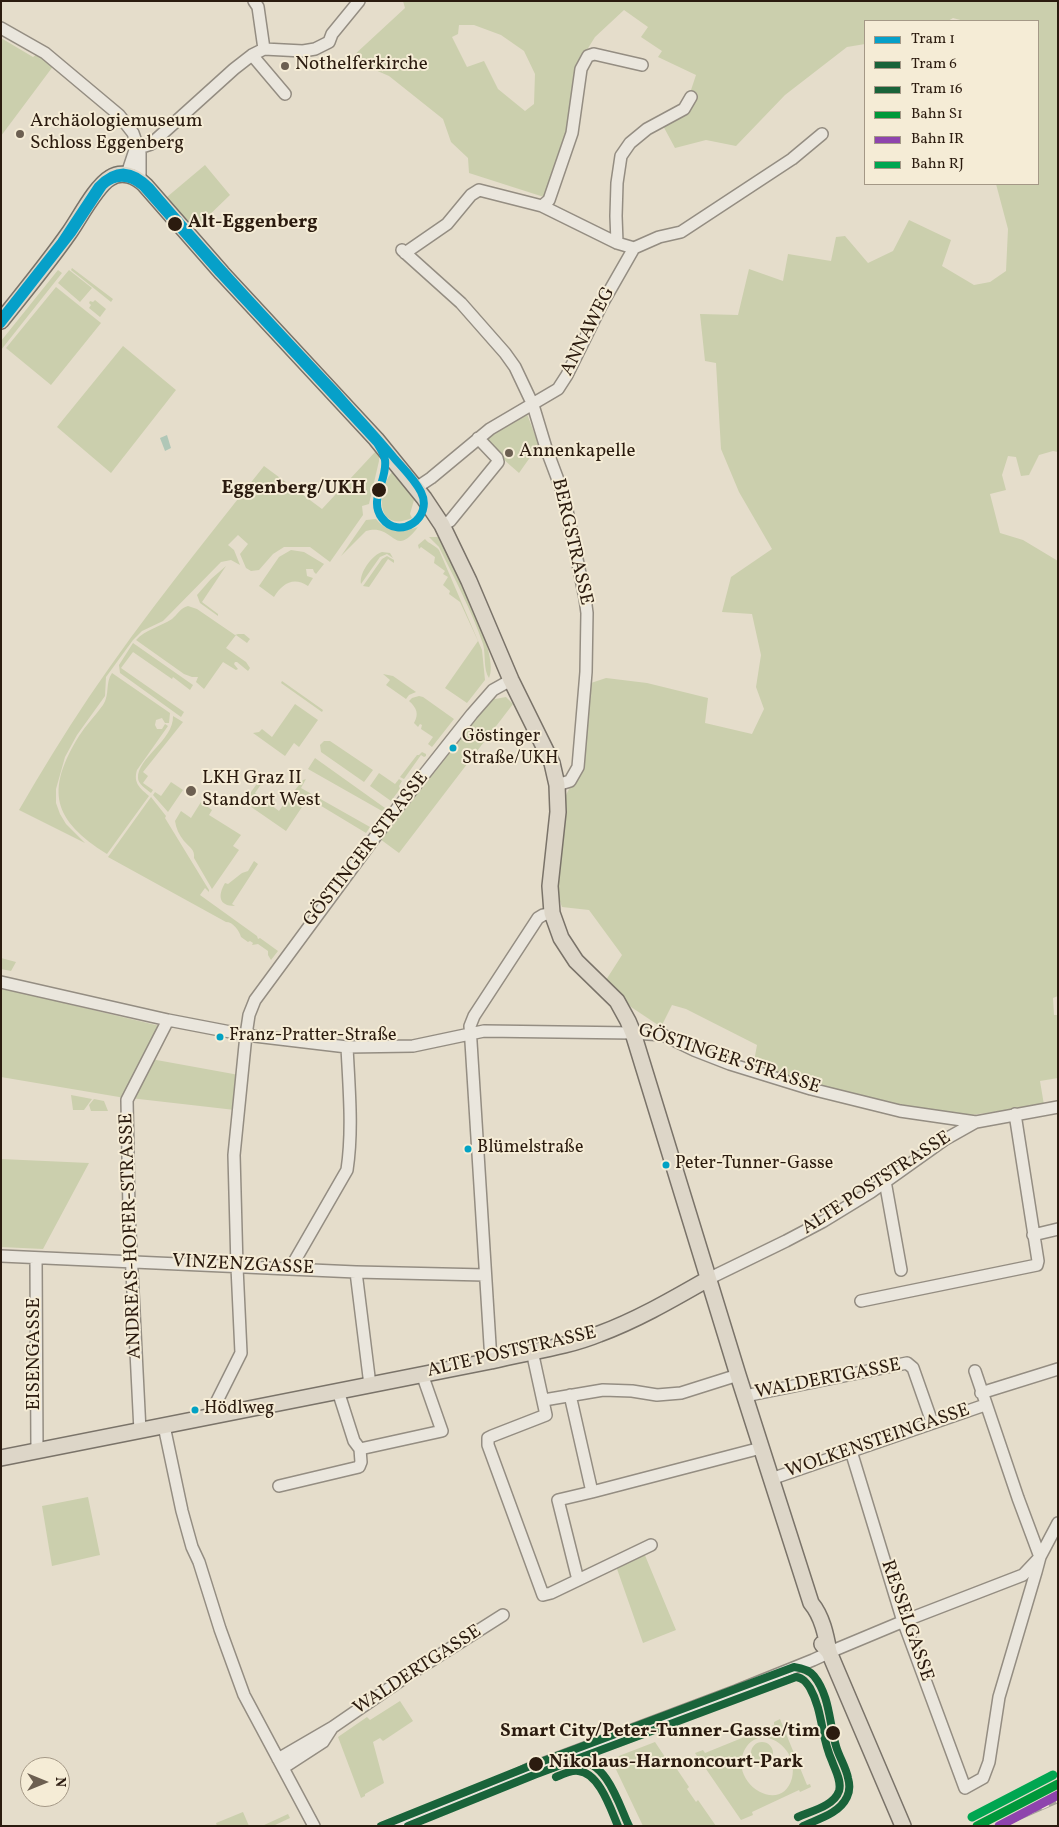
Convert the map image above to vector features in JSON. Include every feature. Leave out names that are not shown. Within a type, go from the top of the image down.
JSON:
[{"type":"main road","points":[[1,321],[66,238],[102,184],[113,176],[133,177]]},
{"type":"main road","name":"GÖSTINGER STRASSE","points":[[133,177],[376,439],[416,488],[442,525],[511,680],[552,763],[557,786],[558,812],[550,886],[552,913],[561,938],[576,960],[616,1001],[633,1033]]},
{"type":"main road","points":[[633,1033],[708,1279],[811,1603],[810,1614],[819,1640],[828,1652],[902,1826]]},
{"type":"main road","name":"ALTE POSTSTRASSE","points":[[1,1458],[491,1361],[598,1335],[708,1279]]},
{"type":"street","points":[[254,1],[258,8],[264,49]]},
{"type":"street","points":[[137,146],[151,144],[252,55],[264,49],[303,51],[315,49],[328,42],[332,34],[359,1]]},
{"type":"street","points":[[1,28],[45,53],[94,92],[125,121],[133,133],[140,153],[133,177]]},
{"type":"street","points":[[642,66],[594,54],[588,56],[581,69],[572,133],[549,200],[542,206],[617,243],[634,248],[660,237],[681,232],[792,159],[822,134]]},
{"type":"street","points":[[252,55],[284,94]]},
{"type":"street","points":[[617,243],[617,183],[621,156],[630,143],[647,129],[684,110],[691,97]]},
{"type":"street","name":"BERGSTRASSE","points":[[542,206],[479,190],[470,194],[447,224],[404,252],[449,291],[505,353],[515,367],[533,405],[546,448],[564,496],[575,543],[587,613],[586,672],[578,767],[570,781],[557,786]]},
{"type":"street","name":"ANNAWEG","points":[[416,488],[431,478],[478,438],[555,392],[562,383],[602,304],[634,248]]},
{"type":"street","points":[[442,525],[450,521],[498,462],[497,458],[478,438]]},
{"type":"street","name":"GÖSTINGER STRASSE","points":[[246,1035],[249,1015],[255,1000],[292,947],[381,829],[472,714],[493,690],[511,680]]},
{"type":"street","points":[[491,1361],[470,1026],[474,1016],[538,918],[552,913]]},
{"type":"street","points":[[1,982],[168,1020],[246,1035],[347,1047],[413,1046],[492,1031],[633,1033]]},
{"type":"street","name":"ANDREAS-HOFER-STRASSE","points":[[140,1431],[127,1100],[168,1020]]},
{"type":"street","name":"GÖSTINGER STRASSE","points":[[633,1033],[663,1035],[730,1064],[811,1089],[900,1111],[976,1122],[1058,1107]]},
{"type":"street","points":[[209,1417],[241,1354],[234,1155],[246,1035]]},
{"type":"street","points":[[290,1269],[347,1170],[349,1156],[349,1106],[347,1047]]},
{"type":"street","points":[[861,1301],[1035,1266],[1038,1261],[1015,1114]]},
{"type":"street","name":"ALTE POSTSTRASSE","points":[[708,1279],[786,1241],[854,1202],[944,1140],[976,1122]]},
{"type":"street","points":[[885,1181],[901,1270]]},
{"type":"street","points":[[1033,1235],[1058,1229]]},
{"type":"street","name":"VINZENZGASSE","points":[[1,1256],[356,1272],[485,1275]]},
{"type":"street","name":"EISENGASSE","points":[[36,1258],[37,1451]]},
{"type":"street","points":[[356,1272],[370,1385]]},
{"type":"street","points":[[532,1351],[546,1415],[488,1438],[488,1445],[543,1595],[551,1593],[652,1545]]},
{"type":"street","name":"WALDERTGASSE","points":[[745,1396],[907,1363],[913,1368],[932,1422]]},
{"type":"street","name":"WOLKENSTEINGASSE","points":[[982,1392],[1058,1369]]},
{"type":"street","name":"WOLKENSTEINGASSE","points":[[975,1370],[1040,1557]]},
{"type":"street","points":[[360,1449],[442,1431],[422,1374]]},
{"type":"street","name":"WALDERTGASSE","points":[[544,1400],[603,1390],[632,1391],[657,1395],[681,1393],[738,1375]]},
{"type":"street","points":[[279,1486],[359,1467],[361,1462],[360,1449],[354,1441],[338,1391]]},
{"type":"street","points":[[570,1395],[592,1492]]},
{"type":"street","name":"WOLKENSTEINGASSE","points":[[771,1479],[986,1405]]},
{"type":"street","points":[[164,1426],[182,1511],[220,1629],[244,1695],[314,1826]]},
{"type":"street","name":"WOLKENSTEINGASSE","points":[[578,1580],[558,1500],[761,1448]]},
{"type":"street","name":"RESSELGASSE","points":[[851,1452],[901,1615],[965,1788],[983,1778],[988,1762],[1000,1697],[1040,1557]]},
{"type":"street","points":[[393,1826],[511,1778],[560,1761],[577,1752],[813,1660],[904,1621],[1022,1575],[1040,1557],[1058,1524]]},
{"type":"street","name":"WALDERTGASSE","points":[[280,1764],[323,1742],[333,1727],[410,1674],[504,1615]]},
{"type":"shaded area","points":[[403,1],[1058,1],[1058,452],[1053,451],[1039,455],[1029,475],[1021,476],[1016,457],[1008,456],[1002,475],[1006,490],[990,494],[1000,533],[1023,540],[1058,561],[1058,996],[1053,998],[1054,1015],[1058,1015],[1058,1078],[1040,1081],[1044,1105],[971,1115],[893,1105],[753,1067],[757,1045],[686,1009],[672,1005],[661,1027],[631,1007],[606,980],[622,955],[589,910],[562,907],[555,887],[565,797],[581,765],[588,684],[606,678],[647,683],[708,698],[705,723],[752,734],[764,709],[756,687],[761,655],[752,614],[722,612],[731,577],[772,549],[739,492],[721,449],[716,363],[705,361],[700,314],[738,315],[749,269],[783,281],[788,254],[831,261],[836,237],[845,236],[868,263],[893,251],[909,220],[951,240],[942,266],[974,285],[990,282],[1006,271],[1008,229],[996,185],[1039,185],[1039,20],[960,20],[953,18],[950,20],[864,20],[864,44],[847,47],[785,95],[736,146],[706,140],[675,148],[661,122],[689,113],[697,93],[691,90],[696,75],[658,57],[662,51],[641,37],[648,27],[624,10],[595,37],[580,61],[568,139],[547,198],[469,173],[468,158],[451,142],[443,119],[389,76],[366,66],[352,57],[405,8]],"holes":[[[459,25],[474,25],[501,35],[524,51],[535,74],[534,104],[525,111],[498,89],[484,61],[467,67],[452,37],[458,34]]]},
{"type":"shaded area","points":[[1,38],[33,57],[37,54],[54,65],[1,136]]},
{"type":"shaded area","points":[[205,165],[230,195],[200,224],[198,222],[192,225],[167,197]]},
{"type":"shaded area","points":[[72,268],[113,299],[111,302],[71,270]]},
{"type":"shaded area","points":[[58,270],[62,273],[1,350],[1,341]]},
{"type":"shaded area","points":[[69,270],[92,288],[80,302],[58,283]]},
{"type":"shaded area","points":[[56,287],[101,323],[51,385],[6,348]]},
{"type":"shaded area","points":[[95,300],[106,309],[100,317],[89,308],[91,305],[90,301],[93,302]]},
{"type":"shaded area","points":[[123,346],[176,390],[111,473],[57,427]]},
{"type":"shaded area","points":[[527,414],[540,452],[531,456],[519,473],[483,437]]},
{"type":"shaded area","points":[[167,435],[171,448],[165,451],[160,438]]},
{"type":"shaded area","points":[[376,451],[379,454],[379,461],[369,504],[362,506],[363,515],[330,562],[310,547],[284,547],[273,554],[259,570],[251,571],[246,568],[240,554],[248,544],[238,535],[228,545],[234,550],[240,565],[231,560],[221,562],[163,621],[142,631],[133,640],[106,677],[105,696],[77,735],[65,757],[56,789],[56,803],[60,814],[66,824],[85,843],[19,810],[62,739],[110,667],[174,580],[264,466],[322,509]]},
{"type":"shaded area","points":[[393,471],[414,500],[410,514],[412,518],[402,521],[389,519],[383,509],[382,502],[385,485]]},
{"type":"shaded area","points":[[376,519],[386,527],[401,531],[418,527],[410,536],[398,541],[383,532],[376,530],[366,531],[341,556],[366,520]]},
{"type":"shaded area","points":[[429,537],[438,537],[444,544],[475,612],[489,651],[491,667],[489,678],[486,670],[483,644],[474,619],[439,547]]},
{"type":"shaded area","points":[[425,539],[439,550],[482,650],[485,680],[467,703],[445,688],[478,641],[460,602],[449,594],[450,591],[443,585],[448,577],[443,574],[445,571],[434,563],[435,557],[421,547],[419,549],[418,545]]},
{"type":"shaded area","points":[[291,550],[304,552],[324,564],[316,574],[313,569],[306,569],[307,576],[313,578],[308,586],[297,582],[288,583],[274,597],[259,586],[279,557]]},
{"type":"shaded area","points":[[382,552],[390,553],[393,558],[387,554],[380,557],[361,584],[362,575],[367,565]]},
{"type":"shaded area","points":[[387,556],[394,560],[394,563],[388,559],[369,587],[363,586],[382,559]]},
{"type":"shaded area","points":[[226,566],[202,602],[218,614],[218,616],[200,603],[197,595]]},
{"type":"shaded area","points":[[188,606],[197,609],[235,635],[244,634],[250,639],[247,643],[236,635],[226,648],[246,662],[250,668],[248,671],[237,662],[234,664],[238,669],[236,670],[223,662],[204,689],[196,682],[198,677],[184,674],[136,640],[144,633],[172,619]]},
{"type":"shaded area","points":[[133,643],[193,685],[190,690],[133,652],[121,668],[184,712],[181,717],[120,673],[119,665]]},
{"type":"shaded area","points":[[112,673],[170,713],[169,723],[165,723],[162,718],[156,720],[155,725],[157,729],[162,729],[165,724],[168,726],[137,770],[137,782],[140,788],[149,796],[107,854],[75,829],[65,816],[60,803],[59,789],[61,773],[68,755],[82,732],[103,705]]},
{"type":"shaded area","points":[[383,674],[393,676],[416,692],[409,695],[406,699],[386,685],[390,680]]},
{"type":"shaded area","points":[[282,681],[323,710],[322,712],[281,683]]},
{"type":"shaded area","points":[[419,696],[454,719],[432,747],[428,744],[433,737],[421,729],[422,725],[420,724],[418,727],[414,723],[416,711],[409,701]]},
{"type":"shaded area","points":[[494,697],[495,699],[506,697],[513,704],[399,853],[380,839],[431,772],[434,773],[451,751],[453,752],[463,735],[461,733]]},
{"type":"shaded area","points":[[295,704],[318,720],[299,747],[294,743],[285,756],[253,733],[259,732],[262,729],[272,737]]},
{"type":"shaded area","points":[[173,716],[183,722],[143,772],[148,776],[143,783],[153,790],[151,793],[139,782],[139,771],[143,763],[168,733],[172,725]]},
{"type":"shaded area","points":[[324,741],[330,741],[373,770],[364,782],[321,752],[320,745]]},
{"type":"shaded area","points":[[422,752],[426,756],[421,755],[404,779],[400,777],[417,755]]},
{"type":"shaded area","points":[[315,758],[385,808],[382,811],[308,769]]},
{"type":"shaded area","points":[[379,773],[395,784],[399,779],[402,781],[399,786],[400,789],[391,801],[370,786]]},
{"type":"shaded area","points":[[263,775],[266,777],[255,793],[279,811],[290,795],[306,779],[301,788],[370,827],[366,833],[308,798],[286,831],[244,802]]},
{"type":"shaded area","points":[[171,782],[183,790],[168,812],[153,795],[155,792],[161,796]]},
{"type":"shaded area","points":[[151,797],[166,816],[165,818],[209,890],[209,892],[205,888],[200,895],[257,936],[258,939],[260,938],[278,951],[271,960],[268,951],[258,944],[252,945],[253,943],[241,937],[231,923],[108,857]]},
{"type":"shaded area","points":[[201,802],[212,810],[209,815],[241,835],[233,846],[239,850],[212,889],[194,858],[193,850],[179,834],[175,821],[181,811],[191,818]]},
{"type":"shaded area","points":[[254,861],[258,864],[232,904],[235,906],[225,904],[221,899],[221,892],[225,883],[228,884],[242,873],[248,871]]},
{"type":"shaded area","points":[[1,958],[16,962],[11,971],[1,969]]},
{"type":"shaded area","points":[[1,988],[160,1026],[125,1098],[1,1077]]},
{"type":"shaded area","points":[[151,1059],[239,1075],[235,1110],[130,1098]]},
{"type":"shaded area","points":[[71,1095],[92,1099],[84,1110],[73,1110]]},
{"type":"shaded area","points":[[94,1099],[104,1101],[108,1111],[91,1111],[89,1105]]},
{"type":"shaded area","points":[[1,1159],[89,1163],[43,1249],[1,1247]]},
{"type":"shaded area","points":[[88,1497],[100,1555],[52,1566],[42,1506]]},
{"type":"shaded area","points":[[644,1553],[676,1630],[643,1643],[616,1566]]},
{"type":"shaded area","points":[[400,1701],[413,1721],[383,1741],[380,1738],[373,1742],[384,1783],[361,1798],[338,1737],[367,1717],[370,1720]]},
{"type":"shaded area","points":[[780,1719],[807,1785],[810,1784],[811,1787],[800,1792],[799,1790],[752,1812],[753,1815],[741,1820],[695,1753],[703,1750],[705,1753],[774,1725],[774,1722]],"holes":[[[762,1737],[769,1738],[782,1745],[786,1750],[790,1757],[793,1771],[792,1778],[786,1789],[778,1794],[768,1795],[750,1784],[744,1774],[741,1763],[744,1751],[751,1742]]]},
{"type":"shaded area","points":[[663,1728],[660,1731],[618,1748],[617,1746]]},
{"type":"shaded area","points":[[655,1742],[665,1757],[668,1756],[689,1787],[687,1789],[696,1802],[698,1800],[716,1826],[643,1826],[611,1759]]},
{"type":"shaded area","points":[[762,1742],[770,1745],[773,1753],[770,1761],[762,1764],[754,1761],[751,1753],[754,1745]]},
{"type":"shaded area","points":[[243,1812],[249,1826],[217,1826],[216,1823]]},
{"type":"shaded area","points":[[288,1814],[290,1818],[273,1826],[262,1826]]},
{"type":"railway","points":[[1012,1821],[1058,1801]]},
{"type":"tram line","name":"1","points":[[1,318],[61,242],[98,186],[118,173],[131,174],[150,187],[416,483],[424,502],[423,510],[419,518],[405,527],[389,525],[382,518],[377,504],[384,475],[385,460],[377,443],[138,183],[118,178],[103,186],[72,233],[1,324]]},
{"type":"tram line","name":"6","points":[[381,1826],[530,1766],[794,1667],[812,1674],[823,1692],[836,1746],[849,1781],[849,1792],[839,1808],[803,1826]]},
{"type":"tram line","name":"16","points":[[408,1826],[534,1775],[796,1677],[806,1682],[814,1697],[828,1752],[840,1783],[839,1791],[832,1801],[798,1817]]},
{"type":"tram line","name":"6","points":[[552,1768],[575,1761],[588,1763],[597,1768],[611,1786],[629,1826]]},
{"type":"tram line","name":"16","points":[[556,1777],[567,1772],[578,1771],[592,1778],[608,1802],[618,1826]]},
{"type":"rail line","name":"RJ","points":[[972,1817],[1053,1775]]},
{"type":"rail line","name":"S1","points":[[977,1826],[1058,1784]]},
{"type":"rail line","name":"IR","points":[[999,1826],[1058,1795]]},
{"type":"place","name":"Nothelferkirche","points":[[285,66]]},
{"type":"place","name":"Archäologiemuseum Schloss Eggenberg","points":[[20,134]]},
{"type":"place","name":"Alt-Eggenberg","points":[[175,224]]},
{"type":"place","name":"Annenkapelle","points":[[509,453]]},
{"type":"place","name":"Eggenberg/UKH","points":[[379,490]]},
{"type":"place","name":"Göstinger Straße/UKH","points":[[453,748]]},
{"type":"place","name":"LKH Graz II Standort West","points":[[191,791]]},
{"type":"place","name":"Franz-Pratter-Straße","points":[[220,1037]]},
{"type":"place","name":"Blümelstraße","points":[[468,1149]]},
{"type":"place","name":"Peter-Tunner-Gasse","points":[[666,1165]]},
{"type":"place","name":"Hödlweg","points":[[195,1410]]},
{"type":"place","name":"Smart City/Peter-Tunner-Gasse/tim","points":[[833,1733]]},
{"type":"place","name":"Nikolaus-Harnoncourt-Park","points":[[536,1764]]}]
